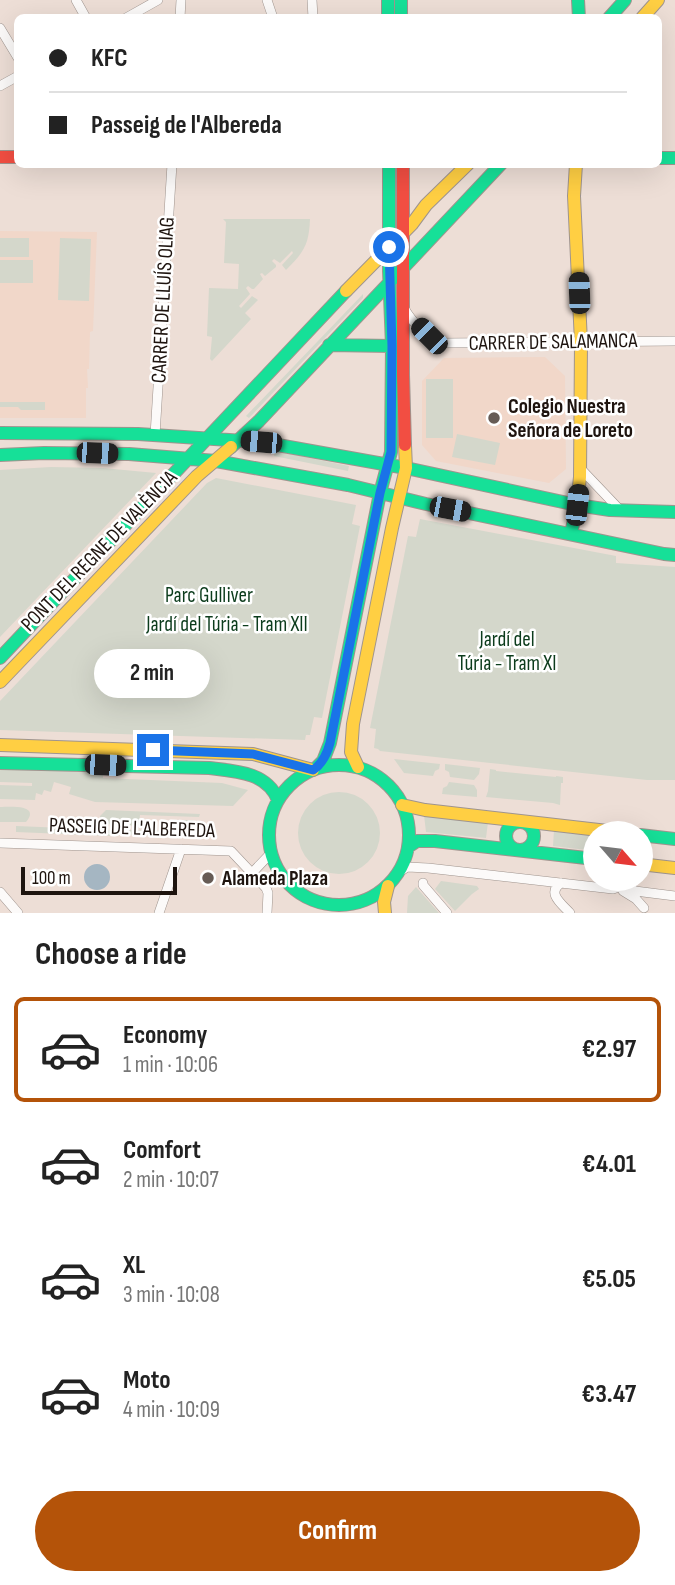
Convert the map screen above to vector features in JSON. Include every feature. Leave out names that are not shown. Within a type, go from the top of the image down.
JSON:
[{"type":"main road","points":[[613,14],[625,0]]},
{"type":"main road","points":[[646,14],[658,0]]},
{"type":"main road","points":[[0,745],[253,754],[314,769],[334,765],[358,767],[383,780],[402,804],[409,833],[408,847],[398,873],[388,886],[370,898],[340,909],[314,901],[295,890],[280,873],[271,853],[269,831],[278,800],[287,788],[314,769],[323,761],[329,748],[380,493],[391,452],[389,168]]},
{"type":"main road","points":[[358,767],[349,750],[406,468],[402,168]]},
{"type":"main road","name":"PONT DEL REGNE DE VALÈNCIA","points":[[0,658],[464,168]]},
{"type":"main road","points":[[209,460],[240,440],[497,168]]},
{"type":"main road","points":[[571,534],[580,468],[581,342],[574,196],[576,168]]},
{"type":"main road","points":[[426,205],[427,222],[438,227],[443,226]]},
{"type":"main road","points":[[329,345],[392,346],[404,332]]},
{"type":"main road","points":[[0,433],[155,435],[189,436],[203,441],[240,440],[296,447],[406,468],[577,505],[675,512]]},
{"type":"main road","name":"PONT DEL REGNE DE VALÈNCIA","points":[[0,682],[195,478],[209,460],[202,450],[203,441]]},
{"type":"main road","points":[[0,455],[70,452],[189,457],[348,485],[675,555]]},
{"type":"main road","points":[[0,763],[237,771],[270,785],[278,800]]},
{"type":"main road","points":[[402,804],[420,809],[583,829]]},
{"type":"main road","points":[[520,822],[532,828],[534,837],[527,849],[517,850],[509,846],[505,837],[511,825],[520,822]]},
{"type":"main road","points":[[653,836],[675,839]]},
{"type":"main road","points":[[408,847],[424,840],[583,858]]},
{"type":"main road","points":[[653,865],[675,868]]},
{"type":"main road","points":[[385,913],[384,902],[388,886]]},
{"type":"street","points":[[133,14],[158,0]]},
{"type":"street","points":[[0,28],[14,51]]},
{"type":"street","name":"CARRER DE LLUÍS OLIAG","points":[[155,435],[172,168]]},
{"type":"street","name":"CARRER DE SALAMANCA","points":[[404,308],[429,336],[442,343],[675,341]]},
{"type":"street","points":[[580,468],[621,510]]},
{"type":"street","name":"PASSEIG DE L'ALBEREDA","points":[[0,843],[231,851],[267,888],[267,913]]},
{"type":"street","points":[[159,913],[181,849]]},
{"type":"street","points":[[252,873],[271,853]]},
{"type":"street","points":[[398,873],[407,867],[428,868],[583,885]]},
{"type":"street","points":[[422,883],[447,913]]},
{"type":"street","points":[[561,883],[557,886],[555,897],[570,913]]},
{"type":"street","points":[[622,891],[647,910]]},
{"type":"street","points":[[639,891],[675,896]]},
{"type":"street","points":[[0,892],[18,913]]},
{"type":"street","points":[[647,910],[642,899],[653,893]]},
{"type":"shaded area","points":[[0,231],[97,232],[86,418],[0,418]]},
{"type":"shaded area","name":"Colegio Nuestra Señora de Loreto","points":[[545,357],[565,376],[566,469],[549,483],[436,461],[422,445],[422,381],[444,358]]},
{"type":"green space","points":[[223,219],[310,219],[307,242],[292,264],[286,270],[282,265],[292,251],[280,263],[274,259],[272,261],[276,267],[265,276],[260,274],[263,279],[254,289],[248,286],[246,288],[250,294],[239,306],[241,308],[252,296],[258,300],[245,313],[251,319],[212,361],[212,337],[207,336],[209,288],[238,289],[239,264],[224,263],[226,222]]},
{"type":"green space","points":[[0,238],[29,238],[29,257],[0,257]]},
{"type":"green space","points":[[60,238],[91,239],[89,301],[58,300]]},
{"type":"green space","points":[[0,260],[33,260],[33,283],[0,283]]},
{"type":"green space","points":[[363,294],[363,298],[249,418],[246,416]]},
{"type":"green space","points":[[426,379],[453,379],[453,438],[426,438]]},
{"type":"green space","points":[[0,402],[45,402],[45,410],[0,407]]},
{"type":"green space","points":[[457,434],[500,443],[495,465],[452,457]]},
{"type":"green space","points":[[275,451],[349,466],[348,471],[274,456]]},
{"type":"green space","points":[[51,467],[156,473],[0,637],[0,470]]},
{"type":"green space","name":"Jardí del Túria - Tram XII","points":[[216,478],[356,505],[352,524],[360,526],[322,718],[314,717],[310,735],[306,735],[305,740],[0,730],[0,701],[207,483]]},
{"type":"green space","name":"Jardí del Túria - Tram XI","points":[[420,519],[616,556],[616,563],[675,567],[675,780],[647,780],[380,751],[374,748],[376,729],[370,728],[408,536],[416,537]]},
{"type":"green space","points":[[394,759],[440,764],[433,776],[404,773]]},
{"type":"green space","points":[[445,764],[480,768],[479,774],[474,780],[450,777],[445,770]]},
{"type":"green space","points":[[0,769],[103,772],[103,778],[222,783],[248,790],[233,806],[95,802],[69,794],[71,787],[54,782],[51,792],[44,790],[42,795],[36,793],[35,800],[0,799],[0,785],[32,786],[32,783],[0,782]]},
{"type":"green space","points":[[490,769],[563,777],[560,805],[486,797]]},
{"type":"green space","points":[[449,782],[474,785],[477,797],[442,794],[443,788]]},
{"type":"green space","points":[[339,792],[355,795],[368,804],[377,817],[380,833],[377,849],[368,862],[355,871],[339,874],[323,871],[310,862],[301,849],[298,833],[301,817],[310,804],[323,795]]},
{"type":"green space","points":[[0,807],[27,809],[30,816],[26,822],[0,822]]},
{"type":"green space","points":[[106,810],[200,814],[199,817],[140,815],[139,826],[103,824],[100,816]]},
{"type":"green space","points":[[424,815],[488,822],[486,838],[426,832]]},
{"type":"green space","points":[[184,820],[193,820],[192,837],[125,833],[128,830],[184,831]]},
{"type":"green space","points":[[16,826],[113,830],[112,836],[16,832]]},
{"type":"green space","points":[[554,830],[583,833],[583,850],[553,846]]},
{"type":"green space","points":[[441,881],[477,886],[479,889],[455,911],[435,889]]},
{"type":"green space","points":[[416,887],[439,913],[407,913],[408,896]]},
{"type":"water","points":[[97,864],[106,868],[110,877],[106,886],[97,890],[88,886],[84,877],[88,868]]},
{"type":"traffic: fast","points":[[388,0],[388,14]]},
{"type":"traffic: fast","points":[[401,0],[401,14]]},
{"type":"traffic: fast","points":[[578,0],[579,14]]},
{"type":"traffic: fast","points":[[613,14],[625,0]]},
{"type":"traffic: fast","points":[[662,158],[675,158]]},
{"type":"traffic: fast","points":[[315,769],[323,761],[330,743],[380,493],[391,452],[389,168]]},
{"type":"traffic: fast","points":[[231,447],[259,421],[497,168]]},
{"type":"traffic: fast","points":[[0,658],[346,291]]},
{"type":"traffic: fast","points":[[329,345],[392,346],[398,342]]},
{"type":"traffic: fast","points":[[0,433],[138,434],[261,442],[406,468],[577,505],[610,510],[675,512]]},
{"type":"traffic: fast","points":[[0,455],[129,454],[216,461],[348,485],[426,504],[675,555]]},
{"type":"traffic: fast","points":[[571,534],[577,505]]},
{"type":"traffic: fast","points":[[0,763],[229,770],[258,778],[273,791],[278,800]]},
{"type":"traffic: fast","points":[[339,765],[366,770],[389,785],[404,808],[409,835],[404,862],[389,885],[366,900],[339,905],[312,900],[289,885],[274,862],[269,835],[274,808],[289,785],[312,770],[339,765]]},
{"type":"traffic: fast","points":[[520,822],[530,826],[534,836],[530,846],[520,850],[510,846],[506,836],[510,826],[520,822]]},
{"type":"traffic: fast","points":[[653,836],[675,839]]},
{"type":"traffic: fast","points":[[408,847],[417,841],[435,841],[583,858]]},
{"type":"traffic: slow","points":[[646,14],[658,0]]},
{"type":"traffic: slow","points":[[346,291],[464,168]]},
{"type":"traffic: slow","points":[[576,168],[574,196],[581,342],[580,477],[577,505]]},
{"type":"traffic: slow","points":[[358,767],[351,752],[353,724],[406,468],[405,445]]},
{"type":"traffic: slow","points":[[0,682],[197,476],[231,447]]},
{"type":"traffic: slow","points":[[0,745],[253,754],[313,770]]},
{"type":"traffic: slow","points":[[402,805],[583,828]]},
{"type":"traffic: slow","points":[[653,865],[675,868]]},
{"type":"traffic: slow","points":[[385,913],[384,902],[388,886]]},
{"type":"traffic: jam","points":[[0,157],[14,157]]},
{"type":"traffic: jam","points":[[403,168],[405,445]]},
{"type":"place","name":"Colegio Nuestra Señora de Loreto","points":[[494,418]]},
{"type":"place","name":"Alameda Plaza","points":[[208,878]]},
{"type":"route","points":[[153,750],[253,754],[313,770],[323,761],[330,743],[380,493],[391,452],[389,247]]},
{"type":"park label","name":"Parc Gulliver","points":[[209,595]]}]
